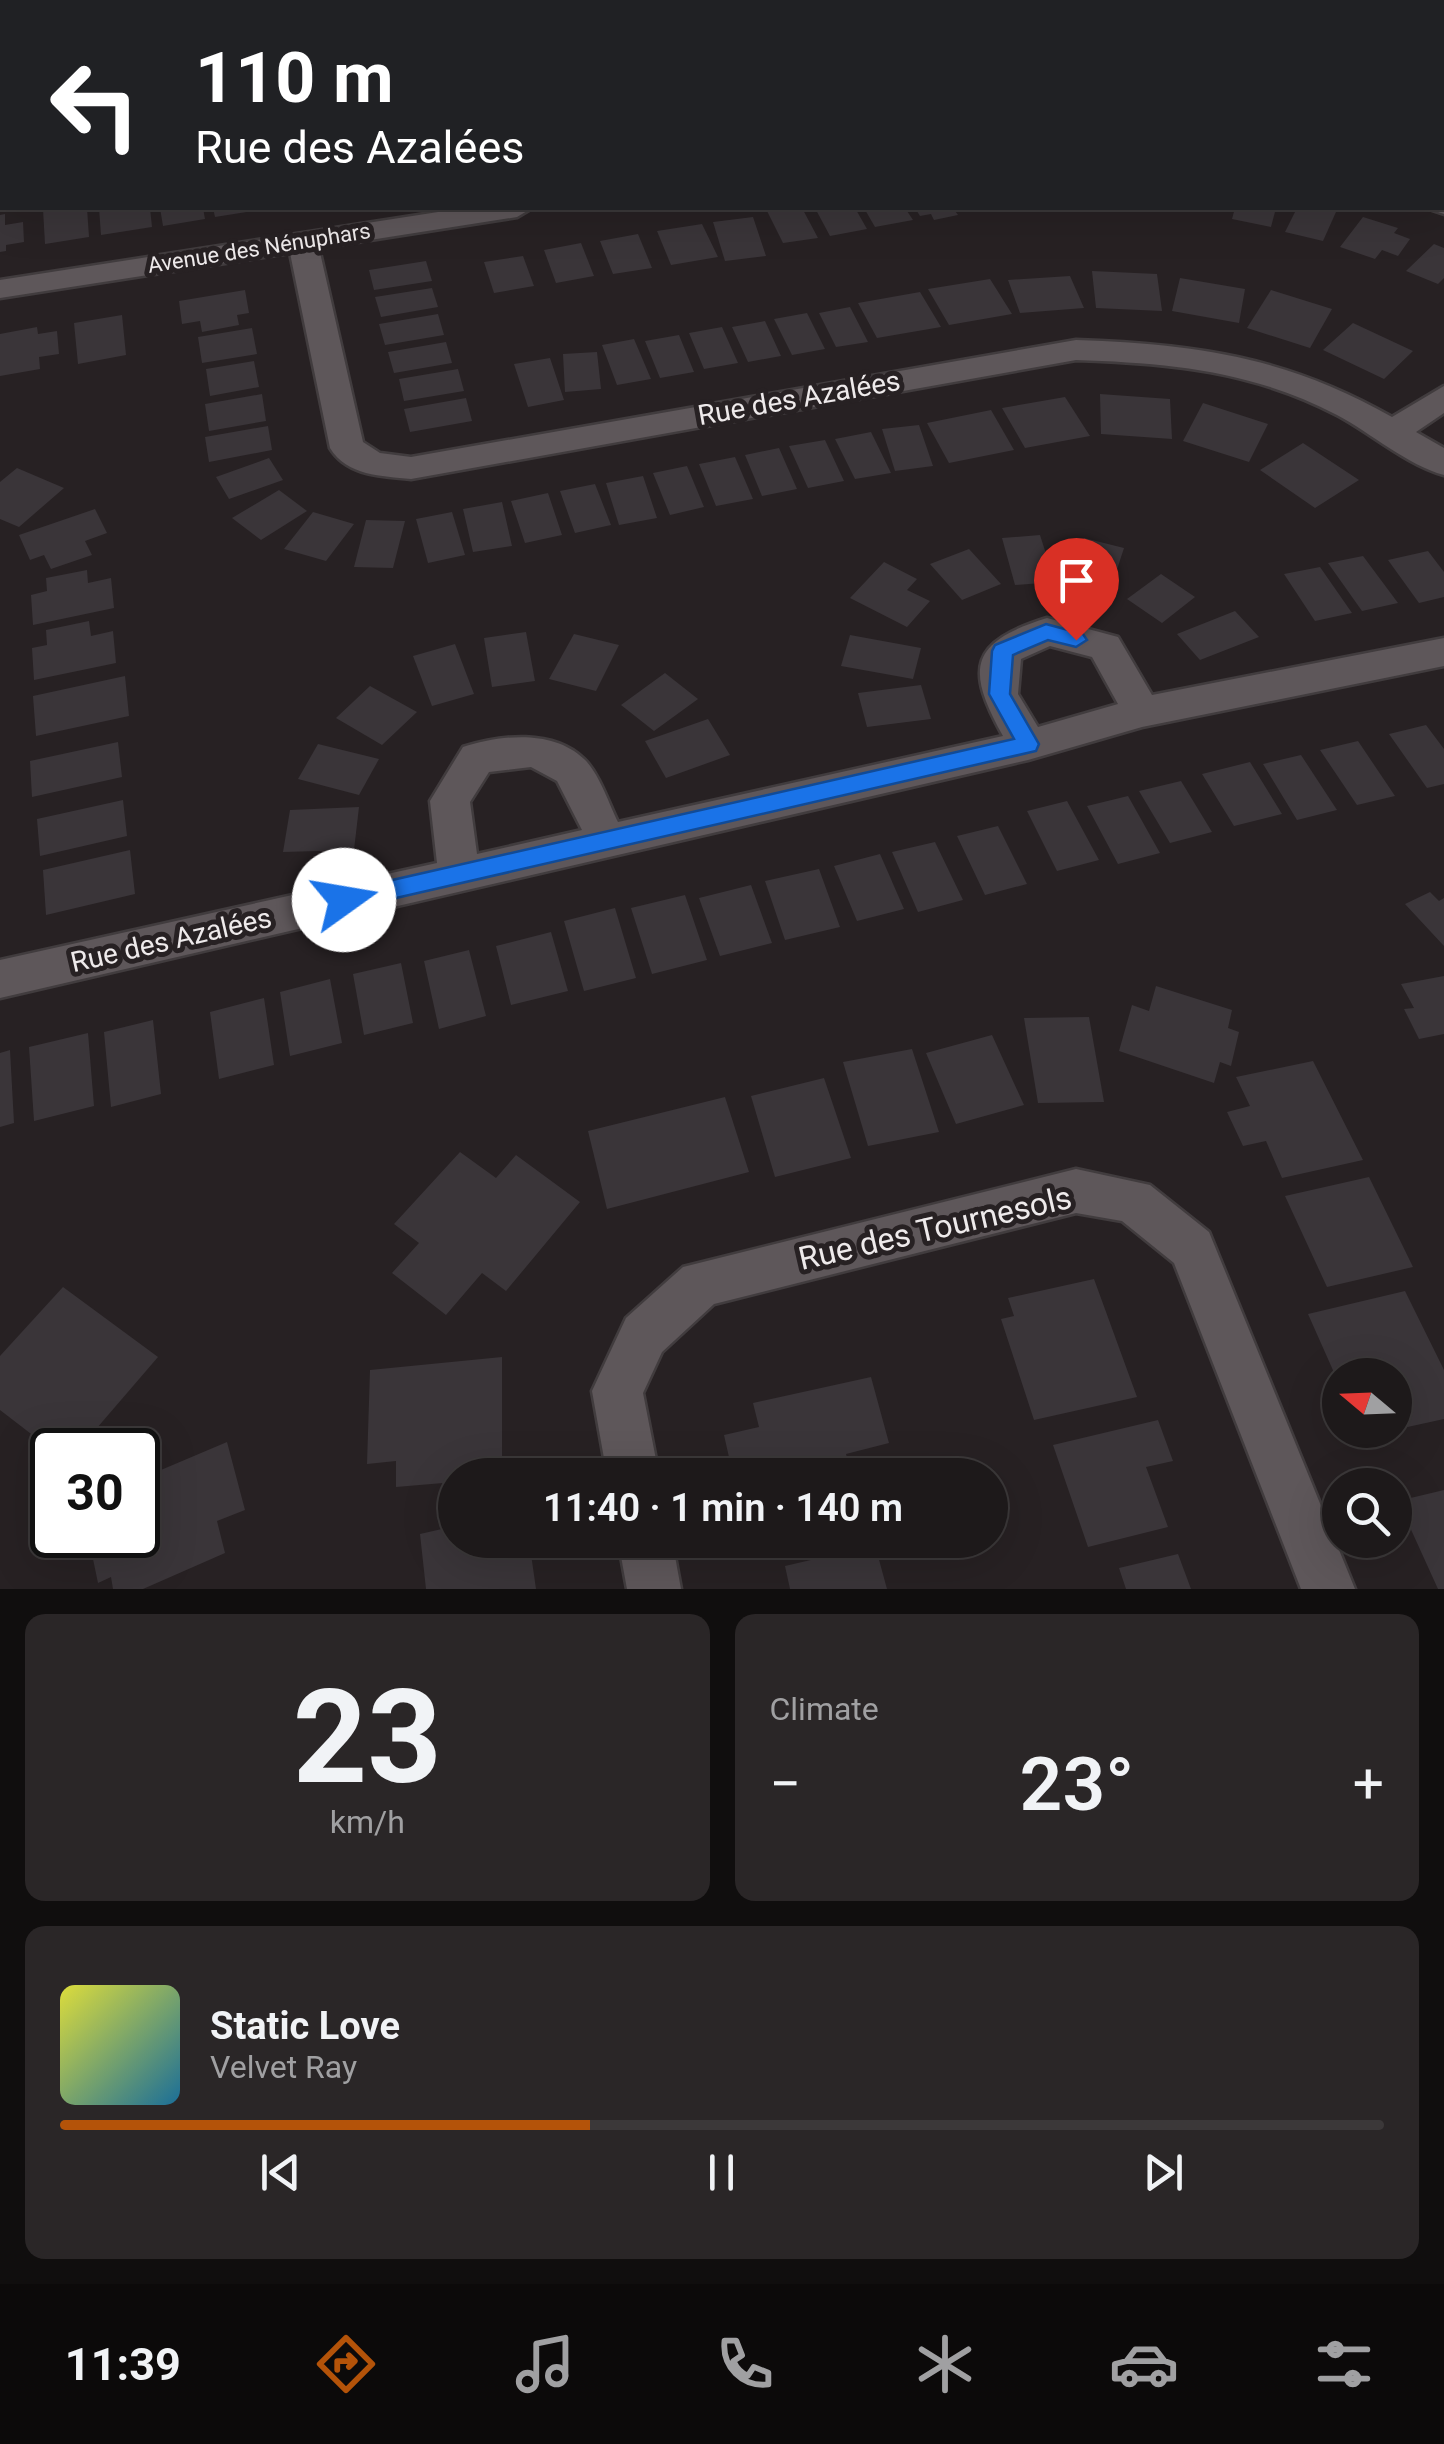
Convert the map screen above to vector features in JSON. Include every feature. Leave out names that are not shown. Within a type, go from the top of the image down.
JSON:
[{"type":"street","name":"Avenue des Nénuphars","points":[[0,289],[504,210]]},
{"type":"street","name":"Rue des Azalées","points":[[302,241],[347,448],[372,464],[411,468],[1076,350],[1165,353],[1244,366],[1319,392],[1444,464]]},
{"type":"street","points":[[1393,432],[1444,397]]},
{"type":"street","points":[[1028,744],[1000,694],[1003,651],[1046,632],[1105,647],[1142,712]]},
{"type":"street","name":"Rue des Azalées","points":[[0,978],[1028,744],[1142,712],[1444,652]]},
{"type":"street","points":[[459,874],[450,801],[477,758],[536,751],[572,770],[607,839]]},
{"type":"street","name":"Rue des Tournesols","points":[[630,1458],[617,1391],[644,1335],[700,1284],[1076,1192],[1133,1201],[1192,1248],[1328,1589]]},
{"type":"street","points":[[648,1558],[654,1589]]},
{"type":"building","points":[[43,210],[87,210],[89,237],[45,244]]},
{"type":"building","points":[[99,210],[150,210],[152,227],[101,235]]},
{"type":"building","points":[[160,210],[203,210],[205,219],[163,226]]},
{"type":"building","points":[[213,210],[259,210],[215,217]]},
{"type":"building","points":[[803,210],[818,238],[783,243],[767,211]]},
{"type":"building","points":[[816,210],[856,210],[867,229],[830,236]]},
{"type":"building","points":[[865,210],[906,210],[913,220],[875,227]]},
{"type":"building","points":[[916,210],[954,210],[958,215],[934,220],[931,214],[920,216]]},
{"type":"building","points":[[1234,210],[1275,210],[1271,227],[1232,219]]},
{"type":"building","points":[[1296,210],[1336,212],[1323,241],[1285,232]]},
{"type":"building","points":[[5,214],[5,225],[23,222],[24,242],[6,245],[6,251],[0,252],[0,215]]},
{"type":"building","points":[[753,217],[766,256],[725,261],[713,222]]},
{"type":"building","points":[[1363,217],[1398,228],[1394,233],[1410,239],[1398,256],[1382,250],[1375,259],[1340,247]]},
{"type":"building","points":[[702,224],[718,257],[671,265],[657,231]]},
{"type":"building","points":[[638,234],[652,268],[613,274],[600,241]]},
{"type":"building","points":[[581,243],[594,276],[556,283],[544,250]]},
{"type":"building","points":[[1434,244],[1444,248],[1444,278],[1438,284],[1406,271]]},
{"type":"building","points":[[523,256],[534,286],[494,293],[484,262]]},
{"type":"building","points":[[426,261],[432,281],[374,290],[369,270]]},
{"type":"building","points":[[1092,271],[1157,274],[1162,311],[1096,308]]},
{"type":"building","points":[[1070,276],[1084,308],[1020,313],[1008,280]]},
{"type":"building","points":[[1180,278],[1245,289],[1239,323],[1172,311]]},
{"type":"building","points":[[990,279],[1012,314],[949,325],[928,289]]},
{"type":"building","points":[[432,288],[438,307],[381,317],[375,297]]},
{"type":"building","points":[[245,290],[249,313],[237,315],[239,325],[202,332],[200,321],[182,324],[179,301]]},
{"type":"building","points":[[1271,290],[1332,309],[1310,348],[1247,328]]},
{"type":"building","points":[[920,292],[941,327],[877,338],[858,303]]},
{"type":"building","points":[[850,307],[868,342],[836,347],[819,313]]},
{"type":"building","points":[[807,313],[825,349],[792,355],[774,319]]},
{"type":"building","points":[[438,314],[444,335],[385,345],[379,324]]},
{"type":"building","points":[[122,315],[126,355],[78,364],[74,323]]},
{"type":"building","points":[[765,321],[781,356],[748,362],[732,327]]},
{"type":"building","points":[[1353,323],[1413,351],[1384,379],[1323,350]]},
{"type":"building","points":[[37,327],[38,334],[57,331],[59,354],[39,357],[40,369],[0,376],[0,334]]},
{"type":"building","points":[[722,327],[738,363],[704,369],[689,333]]},
{"type":"building","points":[[252,328],[257,354],[202,363],[198,337]]},
{"type":"building","points":[[679,335],[694,372],[660,378],[645,341]]},
{"type":"building","points":[[634,339],[651,379],[617,385],[602,345]]},
{"type":"building","points":[[446,342],[452,363],[394,373],[388,352]]},
{"type":"building","points":[[597,352],[601,389],[565,392],[563,354]]},
{"type":"building","points":[[550,358],[564,400],[528,407],[514,364]]},
{"type":"building","points":[[254,361],[259,387],[210,396],[206,369]]},
{"type":"building","points":[[458,369],[464,391],[404,401],[399,379]]},
{"type":"building","points":[[262,394],[266,421],[209,431],[205,404]]},
{"type":"building","points":[[1100,394],[1170,399],[1172,439],[1101,434]]},
{"type":"building","points":[[1065,397],[1090,436],[1025,448],[1002,408]]},
{"type":"building","points":[[466,398],[472,421],[410,432],[404,409]]},
{"type":"building","points":[[1203,403],[1268,424],[1249,462],[1183,441]]},
{"type":"building","points":[[991,410],[1014,450],[949,463],[927,423]]},
{"type":"building","points":[[919,425],[933,466],[895,471],[882,429]]},
{"type":"building","points":[[268,426],[272,450],[209,462],[205,437]]},
{"type":"building","points":[[871,432],[891,473],[855,479],[835,439]]},
{"type":"building","points":[[825,440],[844,481],[808,488],[789,446]]},
{"type":"building","points":[[1303,443],[1359,480],[1315,508],[1260,470]]},
{"type":"building","points":[[779,448],[797,489],[762,496],[745,455]]},
{"type":"building","points":[[735,457],[753,499],[716,506],[699,464]]},
{"type":"building","points":[[269,458],[283,480],[229,499],[216,477]]},
{"type":"building","points":[[687,466],[704,507],[670,515],[653,473]]},
{"type":"building","points":[[17,468],[64,488],[19,527],[0,519],[0,482]]},
{"type":"building","points":[[643,476],[657,518],[619,525],[606,483]]},
{"type":"building","points":[[595,484],[611,525],[575,533],[560,491]]},
{"type":"building","points":[[279,490],[307,511],[261,540],[232,518]]},
{"type":"building","points":[[548,493],[562,535],[525,543],[511,501]]},
{"type":"building","points":[[502,502],[512,546],[473,552],[463,509]]},
{"type":"building","points":[[95,509],[107,533],[85,541],[92,555],[51,569],[44,555],[30,560],[19,535]]},
{"type":"building","points":[[313,512],[354,524],[326,561],[284,549]]},
{"type":"building","points":[[452,512],[465,555],[428,563],[416,519]]},
{"type":"building","points":[[366,520],[405,521],[393,568],[354,567]]},
{"type":"building","points":[[1040,535],[1055,582],[1015,585],[1002,538]]},
{"type":"building","points":[[1084,538],[1124,548],[1109,594],[1067,583]]},
{"type":"building","points":[[969,549],[1001,584],[962,600],[930,564]]},
{"type":"building","points":[[1428,551],[1444,572],[1444,597],[1419,603],[1388,560]]},
{"type":"building","points":[[1363,556],[1398,603],[1362,611],[1328,563]]},
{"type":"building","points":[[884,562],[917,579],[907,590],[930,601],[907,627],[850,598]]},
{"type":"building","points":[[1320,567],[1352,613],[1315,621],[1284,574]]},
{"type":"building","points":[[87,570],[88,583],[111,578],[114,608],[33,625],[31,595],[47,591],[46,578]]},
{"type":"building","points":[[1161,574],[1195,597],[1162,623],[1127,599]]},
{"type":"building","points":[[1235,611],[1259,637],[1200,660],[1177,634]]},
{"type":"building","points":[[89,621],[91,636],[113,631],[116,663],[34,680],[32,648],[47,645],[46,630]]},
{"type":"building","points":[[526,632],[535,681],[492,687],[484,638]]},
{"type":"building","points":[[574,634],[619,645],[596,691],[549,679]]},
{"type":"building","points":[[850,635],[921,648],[913,679],[841,666]]},
{"type":"building","points":[[455,644],[474,694],[432,706],[413,656]]},
{"type":"building","points":[[665,673],[698,699],[654,731],[621,705]]},
{"type":"building","points":[[125,676],[129,716],[36,736],[33,696]]},
{"type":"building","points":[[921,685],[931,719],[867,727],[858,693]]},
{"type":"building","points":[[370,686],[417,712],[382,745],[336,718]]},
{"type":"building","points":[[708,719],[730,755],[666,778],[645,741]]},
{"type":"building","points":[[1426,725],[1444,749],[1444,784],[1427,788],[1389,734]]},
{"type":"building","points":[[1358,741],[1395,796],[1357,805],[1320,750]]},
{"type":"building","points":[[118,742],[122,777],[32,797],[30,761]]},
{"type":"building","points":[[318,744],[379,759],[359,795],[298,779]]},
{"type":"building","points":[[1301,755],[1337,810],[1297,820],[1263,764]]},
{"type":"building","points":[[1250,762],[1282,814],[1234,826],[1202,774]]},
{"type":"building","points":[[1181,781],[1212,832],[1170,843],[1139,791]]},
{"type":"building","points":[[1128,796],[1160,853],[1118,864],[1087,806]]},
{"type":"building","points":[[123,800],[127,836],[40,856],[37,819]]},
{"type":"building","points":[[1067,801],[1099,860],[1057,871],[1027,811]]},
{"type":"building","points":[[359,807],[354,850],[283,852],[290,810]]},
{"type":"building","points":[[998,826],[1027,884],[985,895],[957,836]]},
{"type":"building","points":[[935,842],[963,900],[918,912],[892,852]]},
{"type":"building","points":[[130,850],[135,894],[46,915],[43,870]]},
{"type":"building","points":[[880,854],[904,909],[857,921],[834,866]]},
{"type":"building","points":[[819,869],[840,927],[785,940],[765,881]]},
{"type":"building","points":[[751,885],[772,943],[720,956],[699,898]]},
{"type":"building","points":[[1430,892],[1439,901],[1444,898],[1444,946],[1405,904]]},
{"type":"building","points":[[685,895],[707,960],[652,974],[631,908]]},
{"type":"building","points":[[615,908],[636,978],[584,991],[564,921]]},
{"type":"building","points":[[551,932],[568,991],[511,1005],[496,946]]},
{"type":"building","points":[[469,950],[486,1016],[439,1029],[424,961]]},
{"type":"building","points":[[401,963],[413,1023],[364,1035],[353,974]]},
{"type":"building","points":[[1444,976],[1444,1034],[1419,1039],[1404,1009],[1414,1008],[1401,984]]},
{"type":"building","points":[[330,979],[342,1043],[290,1056],[280,992]]},
{"type":"building","points":[[1156,986],[1232,1010],[1228,1028],[1239,1032],[1231,1066],[1220,1062],[1214,1083],[1119,1051],[1132,1005],[1149,1011]]},
{"type":"building","points":[[264,998],[274,1065],[219,1079],[210,1012]]},
{"type":"building","points":[[1089,1017],[1104,1102],[1038,1103],[1024,1018]]},
{"type":"building","points":[[153,1020],[161,1094],[111,1107],[104,1032]]},
{"type":"building","points":[[88,1033],[94,1106],[34,1121],[29,1047]]},
{"type":"building","points":[[992,1035],[1024,1105],[956,1124],[926,1053]]},
{"type":"building","points":[[912,1049],[939,1132],[868,1146],[843,1062]]},
{"type":"building","points":[[10,1050],[14,1123],[0,1127],[0,1053]]},
{"type":"building","points":[[1313,1061],[1363,1160],[1282,1178],[1266,1141],[1243,1146],[1227,1112],[1250,1106],[1236,1077]]},
{"type":"building","points":[[824,1078],[851,1158],[775,1177],[751,1096]]},
{"type":"building","points":[[725,1097],[749,1172],[607,1209],[588,1131]]},
{"type":"building","points":[[460,1152],[496,1178],[516,1155],[580,1202],[506,1291],[482,1273],[446,1315],[392,1273],[419,1243],[394,1224]]},
{"type":"building","points":[[1369,1177],[1413,1267],[1327,1287],[1285,1196]]},
{"type":"building","points":[[1094,1279],[1137,1397],[1034,1420],[1001,1319],[1014,1316],[1008,1298]]},
{"type":"building","points":[[63,1287],[158,1357],[97,1428],[30,1428],[30,1433],[0,1410],[0,1356]]},
{"type":"building","points":[[1405,1291],[1444,1370],[1444,1419],[1412,1426],[1412,1358],[1328,1358],[1308,1314]]},
{"type":"building","points":[[502,1357],[502,1458],[438,1458],[438,1483],[396,1487],[396,1461],[367,1464],[370,1370]]},
{"type":"building","points":[[871,1377],[889,1443],[846,1454],[847,1458],[729,1458],[724,1435],[759,1427],[753,1403]]},
{"type":"building","points":[[1158,1420],[1173,1461],[1146,1467],[1168,1527],[1088,1547],[1053,1445]]},
{"type":"building","points":[[227,1442],[245,1510],[217,1521],[225,1553],[143,1589],[113,1589],[111,1577],[98,1583],[93,1558],[160,1558],[160,1470]]},
{"type":"building","points":[[1444,1490],[1444,1589],[1438,1589],[1412,1532],[1412,1498]]},
{"type":"building","points":[[438,1530],[438,1558],[532,1558],[536,1589],[426,1589],[420,1534]]},
{"type":"building","points":[[1178,1554],[1191,1589],[1126,1589],[1119,1568]]},
{"type":"building","points":[[819,1558],[879,1558],[887,1589],[790,1589],[785,1566]]},
{"type":"route","points":[[344,900],[1028,744],[1000,694],[1003,651],[1046,632],[1076,640]]}]
